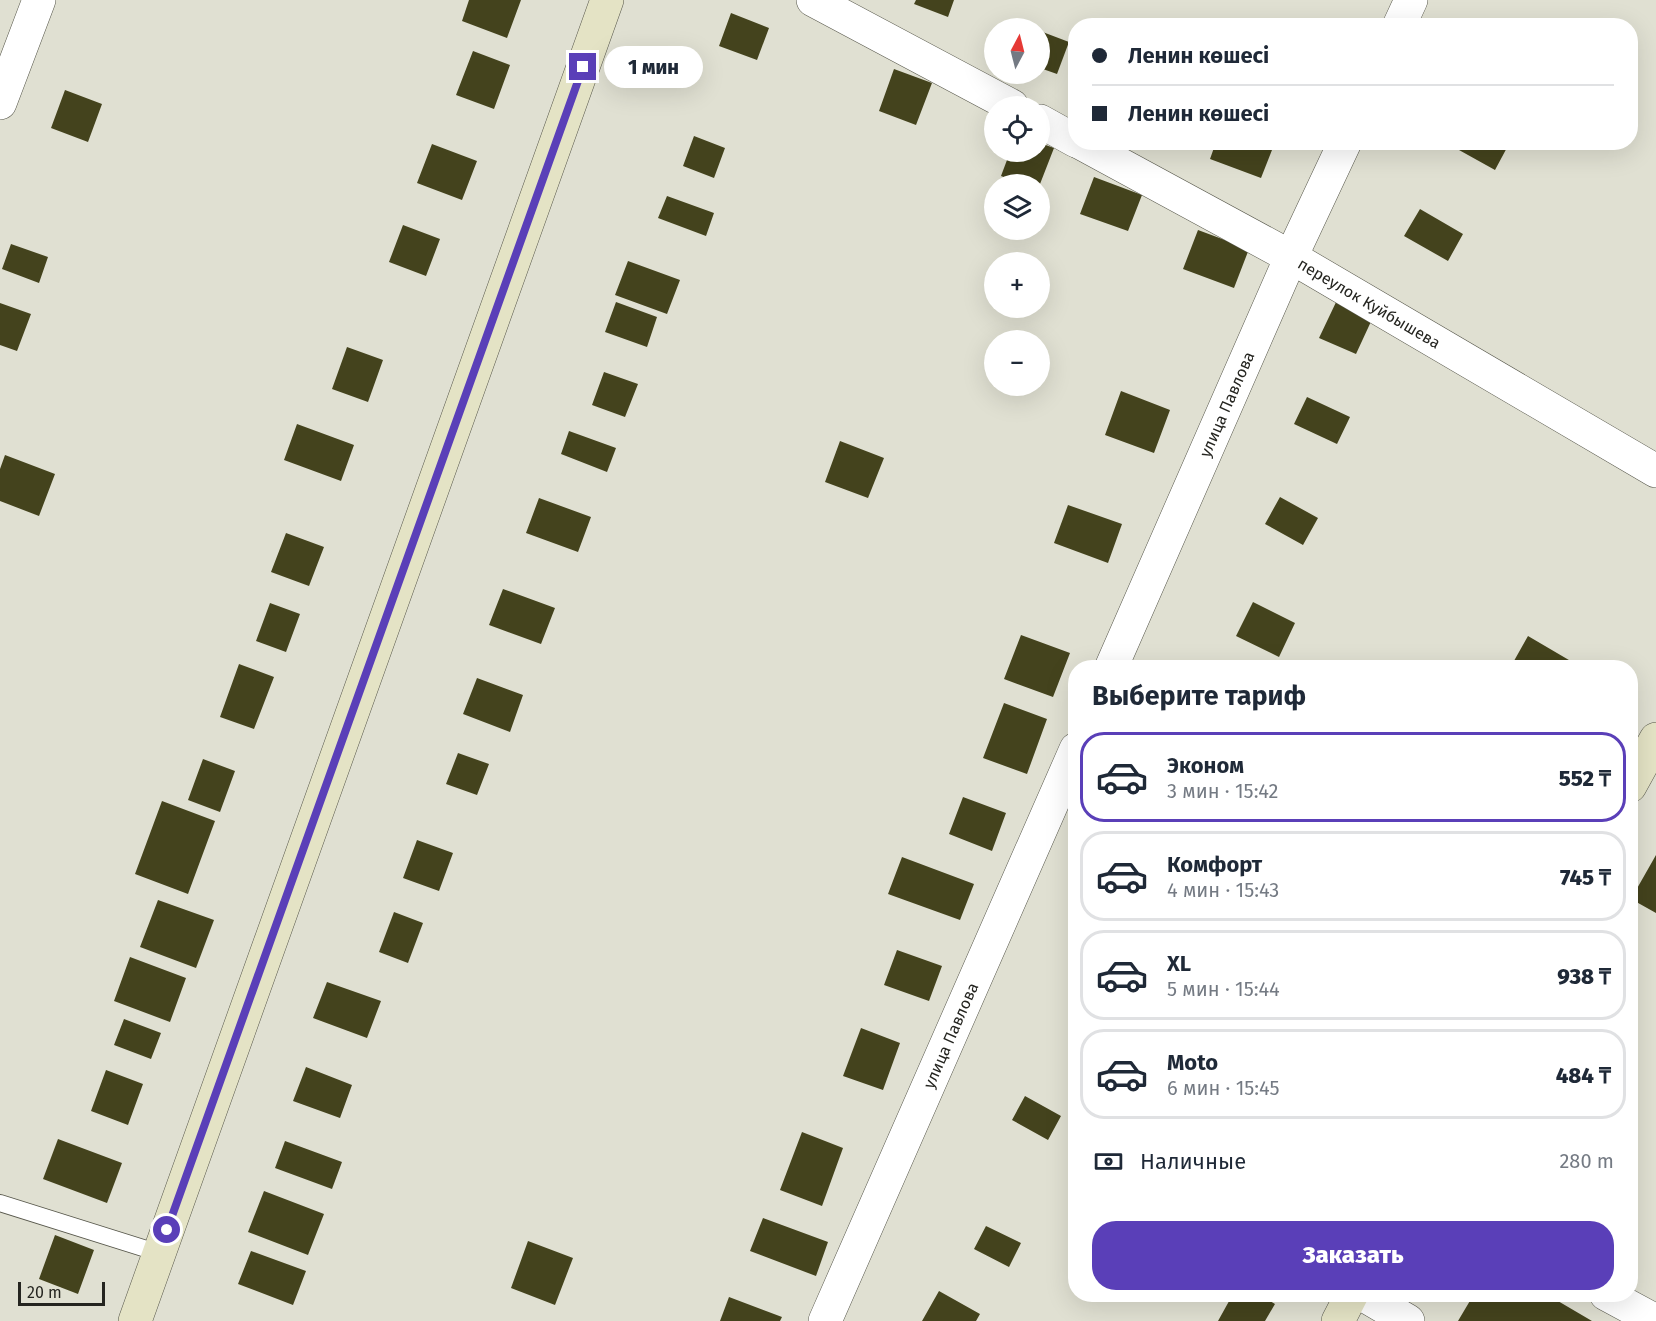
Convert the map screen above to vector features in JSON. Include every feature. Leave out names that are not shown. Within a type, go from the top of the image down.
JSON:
[{"type":"street","points":[[0,104],[39,0]]},
{"type":"street","points":[[135,1321],[607,0]]},
{"type":"street","points":[[813,0],[993,96]]},
{"type":"street","points":[[1403,18],[1411,0]]},
{"type":"street","name":"переулок Куйбышева","points":[[1050,127],[1068,137]]},
{"type":"street","name":"переулок Куйбышева","points":[[1092,150],[1291,257],[1656,471]]},
{"type":"street","name":"улица Павлова","points":[[1115,660],[1291,257],[1341,150]]},
{"type":"street","points":[[1638,772],[1656,739]]},
{"type":"street","name":"улица Павлова","points":[[825,1321],[1068,767]]},
{"type":"street","points":[[1338,1321],[1349,1302]]},
{"type":"street","points":[[1376,1302],[1408,1321]]},
{"type":"street","points":[[1621,1302],[1656,1321]]},
{"type":"lane","points":[[0,1203],[159,1253]]},
{"type":"building","points":[[469,0],[521,0],[507,38],[462,21]]},
{"type":"building","points":[[916,0],[954,0],[948,17],[914,4]]},
{"type":"building","points":[[731,13],[769,28],[757,60],[719,46]]},
{"type":"building","points":[[1050,35],[1068,42],[1057,74],[1050,72]]},
{"type":"building","points":[[473,51],[510,65],[494,109],[456,95]]},
{"type":"building","points":[[894,69],[932,83],[916,125],[879,111]]},
{"type":"building","points":[[65,90],[102,104],[88,142],[51,128]]},
{"type":"building","points":[[694,136],[725,148],[714,178],[683,166]]},
{"type":"building","points":[[432,144],[477,161],[462,200],[417,183]]},
{"type":"building","points":[[1050,147],[1054,148],[1050,158]]},
{"type":"building","points":[[1213,150],[1272,150],[1261,178],[1210,159]]},
{"type":"building","points":[[1459,150],[1506,150],[1495,170]]},
{"type":"building","points":[[1006,162],[1049,162],[1044,174],[1002,174]]},
{"type":"building","points":[[1094,177],[1142,195],[1128,231],[1080,214]]},
{"type":"building","points":[[667,196],[714,213],[706,236],[658,218]]},
{"type":"building","points":[[1420,209],[1463,234],[1448,261],[1404,236]]},
{"type":"building","points":[[403,225],[440,239],[426,276],[389,262]]},
{"type":"building","points":[[1198,230],[1249,249],[1234,288],[1183,269]]},
{"type":"building","points":[[11,244],[48,257],[39,283],[2,269]]},
{"type":"building","points":[[628,261],[680,280],[667,314],[615,295]]},
{"type":"building","points":[[1338,298],[1374,315],[1356,354],[1319,338]]},
{"type":"building","points":[[616,302],[657,317],[647,347],[605,332]]},
{"type":"building","points":[[0,303],[31,314],[17,351],[0,345]]},
{"type":"building","points":[[347,347],[383,360],[368,402],[332,389]]},
{"type":"building","points":[[604,372],[638,384],[625,417],[592,405]]},
{"type":"building","points":[[1121,391],[1170,410],[1154,453],[1105,435]]},
{"type":"building","points":[[1307,397],[1350,417],[1337,444],[1294,424]]},
{"type":"building","points":[[297,424],[354,445],[341,481],[284,460]]},
{"type":"building","points":[[569,431],[616,448],[607,472],[561,454]]},
{"type":"building","points":[[840,441],[884,458],[868,498],[825,482]]},
{"type":"building","points":[[5,455],[55,474],[39,516],[0,501],[0,469]]},
{"type":"building","points":[[1280,497],[1318,518],[1303,545],[1265,524]]},
{"type":"building","points":[[539,498],[591,517],[578,552],[526,533]]},
{"type":"building","points":[[1068,505],[1122,524],[1108,563],[1054,543]]},
{"type":"building","points":[[286,533],[324,547],[309,586],[271,572]]},
{"type":"building","points":[[503,589],[555,608],[541,644],[489,625]]},
{"type":"building","points":[[1253,602],[1295,623],[1279,657],[1236,636]]},
{"type":"building","points":[[270,603],[300,614],[286,652],[256,641]]},
{"type":"building","points":[[1021,635],[1070,653],[1053,697],[1004,679]]},
{"type":"building","points":[[1528,636],[1569,660],[1514,660]]},
{"type":"building","points":[[239,664],[274,677],[254,729],[220,717]]},
{"type":"building","points":[[477,678],[523,695],[510,732],[463,714]]},
{"type":"building","points":[[1004,703],[1047,719],[1027,774],[983,758]]},
{"type":"building","points":[[458,753],[489,764],[477,795],[446,784]]},
{"type":"building","points":[[203,759],[235,771],[220,812],[188,800]]},
{"type":"building","points":[[963,797],[1006,813],[992,851],[949,834]]},
{"type":"building","points":[[162,801],[215,821],[188,894],[135,874]]},
{"type":"building","points":[[417,840],[453,853],[439,891],[403,878]]},
{"type":"building","points":[[1656,855],[1656,913],[1638,903],[1638,887]]},
{"type":"building","points":[[902,857],[974,884],[960,920],[888,894]]},
{"type":"building","points":[[158,900],[214,920],[196,968],[140,947]]},
{"type":"building","points":[[394,912],[423,923],[408,963],[379,952]]},
{"type":"building","points":[[897,950],[942,966],[929,1001],[884,985]]},
{"type":"building","points":[[130,957],[186,978],[170,1022],[114,1001]]},
{"type":"building","points":[[327,982],[381,1001],[367,1038],[313,1018]]},
{"type":"building","points":[[124,1019],[161,1033],[151,1059],[114,1045]]},
{"type":"building","points":[[861,1028],[900,1043],[883,1090],[843,1076]]},
{"type":"building","points":[[306,1067],[352,1085],[340,1118],[293,1101]]},
{"type":"building","points":[[106,1070],[143,1084],[128,1125],[91,1111]]},
{"type":"building","points":[[1025,1096],[1061,1116],[1048,1140],[1012,1120]]},
{"type":"building","points":[[802,1132],[843,1148],[822,1206],[780,1190]]},
{"type":"building","points":[[58,1139],[122,1163],[107,1203],[43,1179]]},
{"type":"building","points":[[285,1141],[342,1162],[332,1189],[275,1168]]},
{"type":"building","points":[[264,1191],[324,1214],[308,1255],[248,1232]]},
{"type":"building","points":[[763,1218],[828,1242],[816,1276],[750,1251]]},
{"type":"building","points":[[986,1226],[1021,1243],[1009,1267],[974,1249]]},
{"type":"building","points":[[55,1235],[94,1250],[78,1294],[39,1279]]},
{"type":"building","points":[[528,1241],[573,1258],[555,1305],[511,1288]]},
{"type":"building","points":[[251,1251],[306,1271],[293,1305],[238,1284]]},
{"type":"building","points":[[939,1291],[980,1314],[976,1321],[922,1321]]},
{"type":"building","points":[[729,1297],[782,1317],[780,1321],[720,1321]]},
{"type":"building","points":[[1229,1302],[1272,1302],[1275,1304],[1265,1321],[1218,1321]]},
{"type":"building","points":[[1469,1302],[1560,1302],[1592,1321],[1458,1321]]},
{"type":"route","points":[[167,1230],[583,67]]}]
